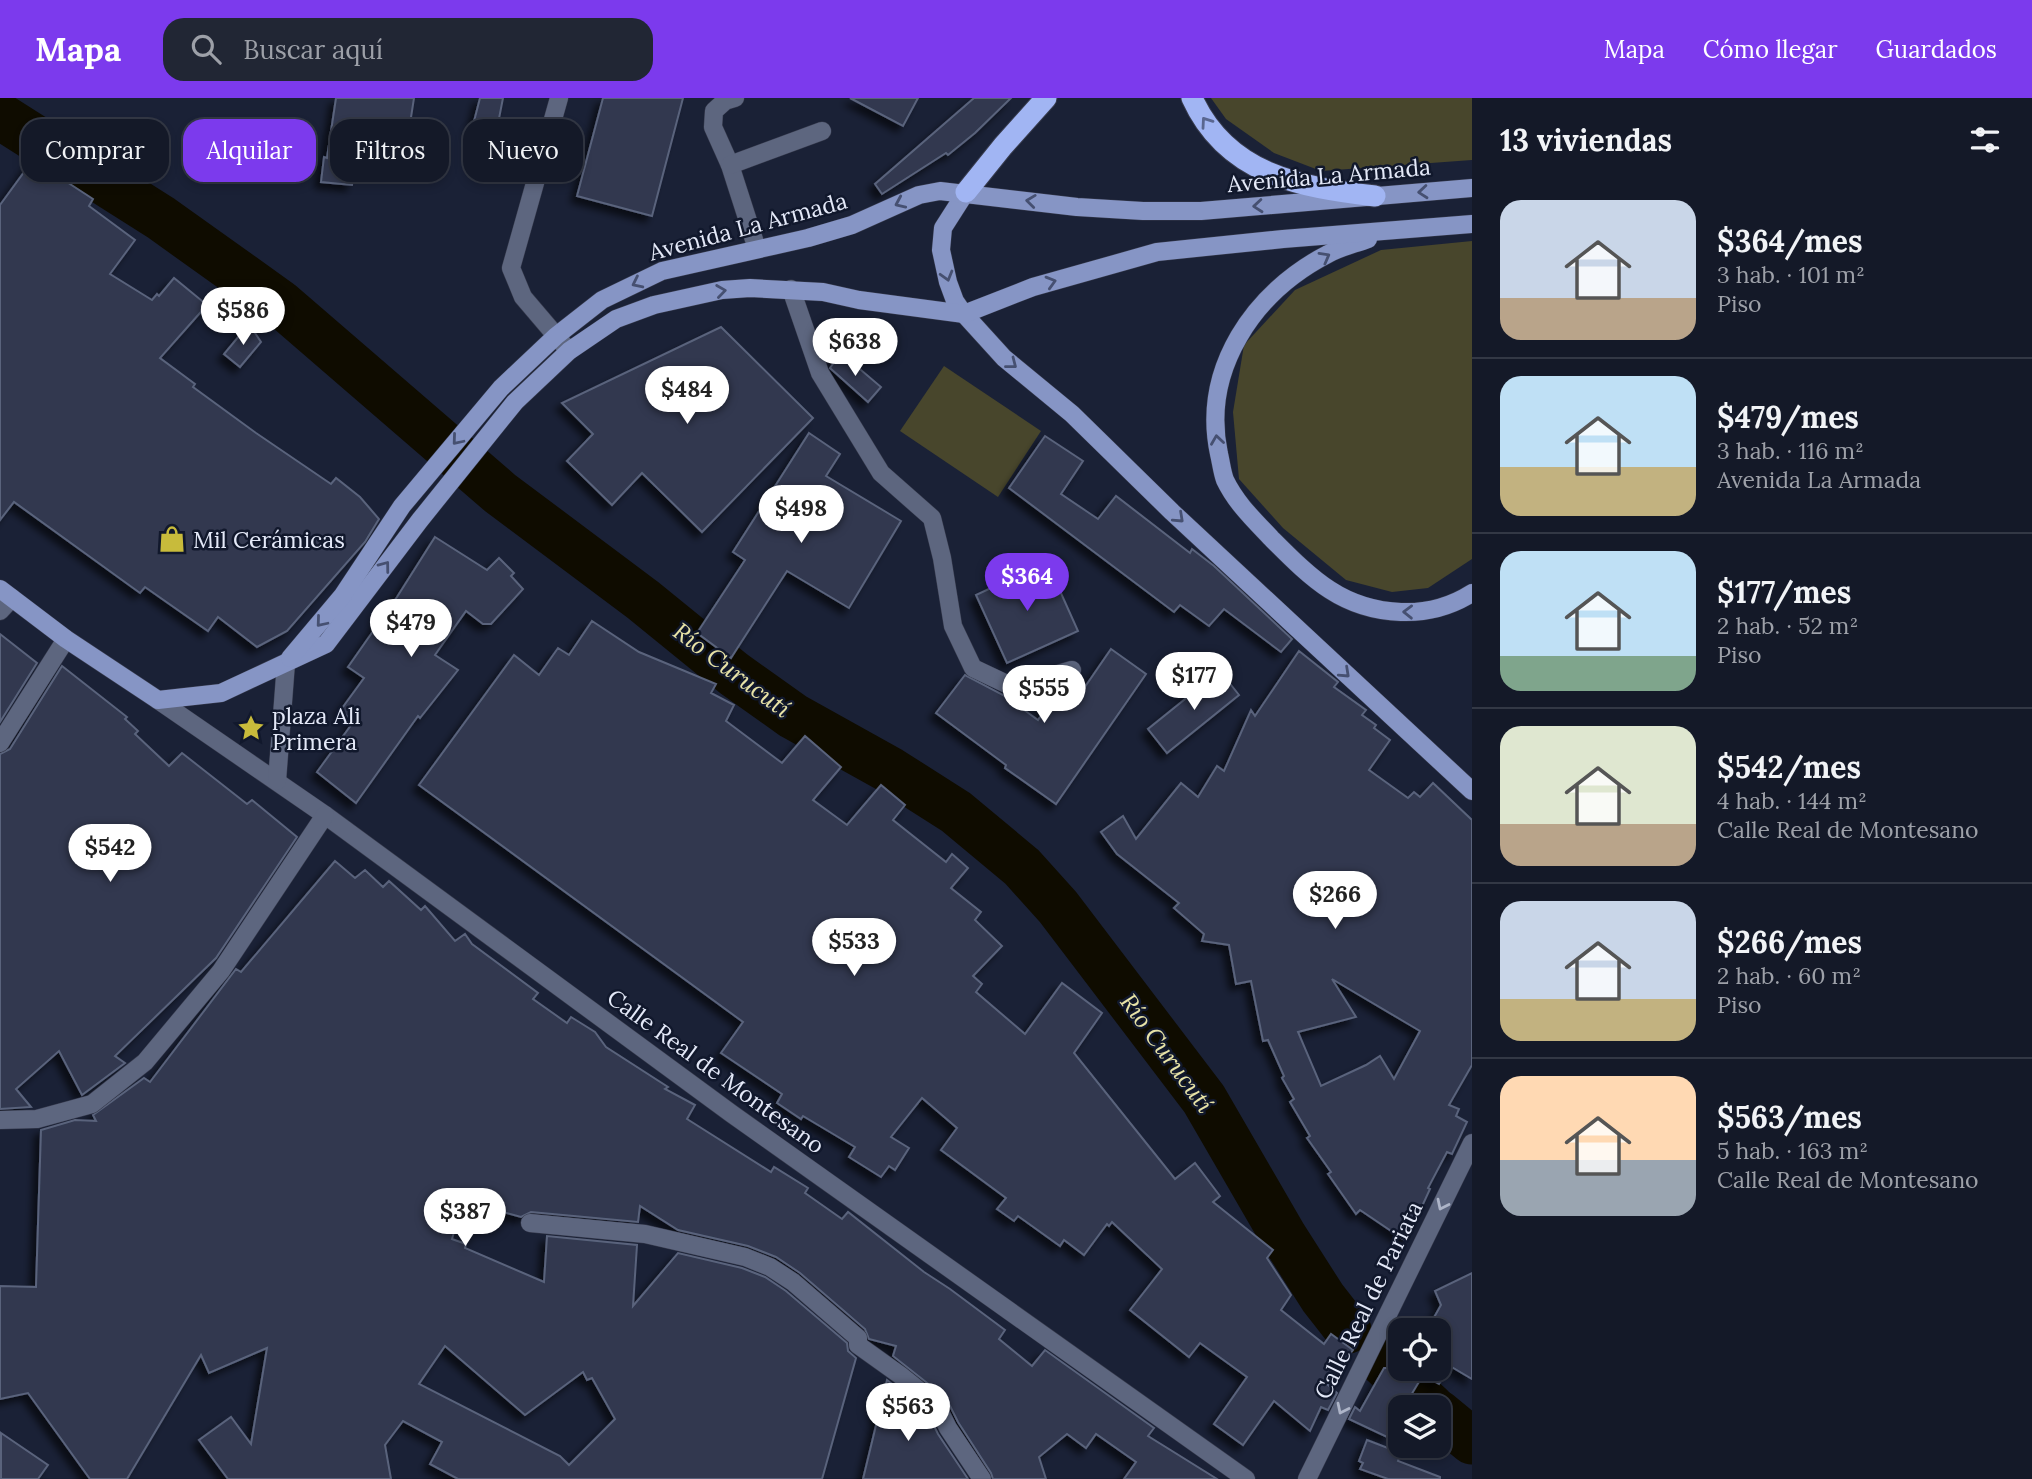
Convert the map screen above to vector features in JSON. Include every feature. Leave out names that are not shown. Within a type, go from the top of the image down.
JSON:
[{"type":"highway","points":[[966,192],[1046,98]]},
{"type":"highway","points":[[1192,98],[1200,116],[1214,133],[1231,150],[1252,164],[1301,185],[1375,196]]},
{"type":"main road","name":"Avenida La Armada","points":[[286,663],[343,595],[402,506],[501,388],[556,336],[602,300],[662,271],[808,238],[852,225],[919,195],[940,191],[1077,206],[1143,211],[1200,211],[1472,188]]},
{"type":"main road","points":[[966,192],[943,228],[941,250],[948,282],[955,301],[964,314],[1003,358],[1072,414],[1202,540],[1472,791]]},
{"type":"main road","name":"Avenida La Armada","points":[[158,700],[221,693],[326,644],[420,520],[515,402],[569,351],[616,319],[654,305],[722,290],[791,289],[964,314],[1033,287],[1157,252],[1472,224]]},
{"type":"main road","points":[[1390,231],[1329,253],[1298,273],[1258,311],[1241,332],[1227,355],[1214,411],[1220,459],[1225,478],[1252,519],[1293,561],[1338,596],[1360,606],[1381,611],[1424,612],[1443,608],[1472,593]]},
{"type":"main road","points":[[4,599],[158,700]]},
{"type":"street","points":[[559,98],[511,268],[523,297],[569,351]]},
{"type":"street","points":[[735,98],[724,101],[714,111],[713,127],[730,165],[757,249]]},
{"type":"street","points":[[730,165],[822,131]]},
{"type":"street","points":[[791,289],[820,373],[881,474],[932,517],[953,626],[973,668],[1013,687],[1072,670]]},
{"type":"street","points":[[0,743],[66,639]]},
{"type":"street","points":[[277,781],[286,663]]},
{"type":"street","name":"Calle Real de Montesano","points":[[158,700],[326,814],[732,1114],[1246,1479]]},
{"type":"street","points":[[0,1120],[37,1119],[92,1104],[145,1062],[221,971],[326,814]]},
{"type":"street","name":"Calle Real de Pariata","points":[[1307,1479],[1472,1143]]},
{"type":"street","points":[[530,1223],[645,1234],[745,1256],[770,1267],[793,1282],[858,1338],[858,1345],[936,1404],[947,1428],[982,1479]]},
{"type":"shaded area","points":[[1211,98],[1472,98],[1472,160],[1321,171],[1274,153],[1226,119]]},
{"type":"shaded area","points":[[1472,241],[1472,559],[1428,588],[1392,592],[1346,580],[1283,528],[1239,479],[1233,412],[1244,345],[1295,290],[1381,250]]},
{"type":"shaded area","points":[[944,366],[1041,431],[998,497],[900,431]]},
{"type":"building","points":[[336,98],[414,98],[411,119],[333,119]]},
{"type":"building","points":[[480,98],[503,98],[499,119],[475,119]]},
{"type":"building","points":[[603,98],[683,98],[652,216],[577,196],[581,182],[583,182]]},
{"type":"building","points":[[850,98],[918,98],[903,126]]},
{"type":"building","points":[[974,98],[1011,98],[948,155],[946,153],[882,194],[875,184]]},
{"type":"building","points":[[330,138],[330,182],[352,182],[352,185],[321,182],[324,157],[327,158]]},
{"type":"building","points":[[21,176],[21,182],[67,182],[93,199],[89,206],[135,240],[110,274],[152,300],[157,294],[159,296],[174,278],[207,305],[160,358],[195,384],[193,387],[256,433],[331,484],[336,478],[360,497],[379,519],[365,542],[287,631],[257,647],[218,617],[208,631],[145,587],[140,593],[14,502],[0,520],[0,205]]},
{"type":"building","points":[[249,324],[261,342],[240,367],[224,354]]},
{"type":"building","points":[[721,327],[813,418],[702,532],[642,473],[612,505],[567,461],[593,434],[562,403]]},
{"type":"building","points":[[841,353],[881,387],[868,402],[830,368]]},
{"type":"building","points":[[809,433],[840,454],[826,476],[901,521],[849,608],[787,571],[731,658],[697,633],[745,560],[733,552]]},
{"type":"building","points":[[1045,436],[1083,461],[1061,494],[1098,519],[1116,496],[1190,553],[1192,549],[1292,639],[1281,652],[1224,609],[1209,626],[1180,605],[1174,612],[1009,488]]},
{"type":"building","points":[[435,537],[487,570],[499,558],[514,573],[511,576],[523,589],[491,624],[483,624],[466,611],[435,655],[458,670],[420,718],[418,716],[356,803],[317,772],[354,721],[340,711],[364,678],[348,667]]},
{"type":"building","points":[[1047,562],[1078,631],[1007,663],[976,595]]},
{"type":"building","points":[[592,621],[639,652],[716,684],[711,693],[734,705],[726,721],[782,763],[805,736],[841,767],[813,800],[847,825],[881,785],[905,805],[893,820],[946,862],[952,854],[968,868],[951,888],[981,912],[975,920],[1002,946],[973,976],[982,984],[976,992],[1025,1034],[1062,983],[1102,1013],[1074,1053],[1175,1179],[1195,1163],[1220,1196],[1213,1202],[1273,1250],[1267,1258],[1291,1295],[1281,1310],[1324,1344],[1331,1334],[1353,1350],[1327,1384],[1337,1393],[1328,1410],[1321,1407],[1310,1431],[1274,1401],[1243,1445],[1214,1424],[1247,1377],[1200,1343],[1189,1357],[1130,1310],[1162,1269],[1112,1222],[1109,1226],[1107,1224],[1084,1255],[1064,1240],[1060,1246],[1018,1216],[1014,1221],[997,1209],[1006,1198],[941,1150],[957,1128],[922,1098],[891,1137],[909,1148],[895,1170],[889,1166],[881,1177],[849,1157],[855,1147],[803,1116],[801,1119],[777,1103],[782,1094],[721,1053],[743,1022],[419,785],[514,655],[539,675],[558,648],[569,655]]},
{"type":"building","points":[[0,634],[37,663],[0,722]]},
{"type":"building","points":[[1111,649],[1146,674],[1056,804],[1005,768],[1006,765],[936,713],[965,675],[1005,696],[1038,720],[1059,689],[1076,700]]},
{"type":"building","points":[[1299,651],[1338,682],[1334,687],[1366,710],[1362,715],[1390,740],[1369,770],[1408,798],[1414,792],[1420,797],[1433,783],[1472,820],[1472,1065],[1449,1105],[1459,1109],[1456,1116],[1467,1122],[1452,1154],[1447,1152],[1428,1188],[1430,1189],[1406,1241],[1360,1210],[1356,1214],[1328,1174],[1331,1172],[1307,1138],[1310,1136],[1290,1102],[1294,1099],[1282,1078],[1284,1076],[1268,1040],[1263,1041],[1251,981],[1236,984],[1229,945],[1202,941],[1204,934],[1174,908],[1179,903],[1117,854],[1101,832],[1123,816],[1136,839],[1181,783],[1198,797],[1217,766],[1224,771],[1251,710],[1255,716]],"holes":[[[1332,979],[1420,1031],[1394,1079],[1380,1056],[1321,1086],[1298,1032],[1356,1017]]]},
{"type":"building","points":[[62,666],[127,717],[125,719],[138,731],[135,734],[169,766],[182,753],[247,804],[252,800],[297,837],[216,958],[115,1056],[125,1063],[82,1095],[59,1051],[16,1089],[31,1107],[0,1109],[0,754],[10,749]]},
{"type":"building","points":[[1220,671],[1239,695],[1167,753],[1148,729]]},
{"type":"building","points":[[335,861],[355,878],[365,870],[383,887],[389,881],[421,910],[425,906],[455,941],[465,934],[472,944],[538,993],[533,999],[567,1023],[571,1017],[595,1032],[606,1047],[668,1087],[665,1089],[695,1105],[687,1119],[771,1172],[774,1167],[808,1188],[805,1193],[842,1219],[848,1212],[924,1272],[1005,1330],[999,1339],[1032,1366],[1045,1350],[1154,1428],[1148,1436],[1217,1479],[1124,1479],[1136,1462],[1096,1434],[1086,1448],[1067,1434],[1039,1457],[1046,1479],[993,1479],[946,1398],[893,1356],[896,1346],[869,1339],[865,1329],[800,1273],[776,1257],[748,1246],[678,1230],[640,1206],[638,1222],[531,1212],[521,1217],[463,1201],[452,1239],[466,1244],[465,1248],[544,1282],[547,1236],[637,1245],[633,1306],[678,1253],[742,1268],[765,1277],[786,1291],[847,1343],[848,1351],[856,1358],[822,1479],[458,1479],[430,1464],[442,1442],[403,1421],[385,1445],[391,1479],[228,1479],[199,1440],[231,1417],[251,1444],[267,1348],[209,1373],[201,1355],[127,1479],[90,1479],[28,1393],[0,1399],[0,1286],[36,1287],[41,1130],[75,1120],[96,1121],[93,1115],[144,1078],[150,1082],[236,969],[241,972]],"holes":[[[445,1346],[525,1415],[583,1372],[587,1380],[592,1378],[615,1419],[569,1465],[560,1456],[419,1384]]]},
{"type":"building","points":[[1472,1273],[1472,1379],[1451,1367],[1451,1318],[1434,1318],[1441,1305],[1435,1291]]},
{"type":"building","points":[[1384,1368],[1388,1368],[1388,1381],[1419,1381],[1411,1395],[1388,1395],[1387,1437],[1349,1419],[1355,1407],[1360,1411]]},
{"type":"building","points":[[887,1380],[927,1411],[938,1434],[968,1479],[863,1479]]},
{"type":"building","points":[[1,1433],[48,1465],[38,1479],[1,1479]]},
{"type":"building","points":[[1367,1440],[1388,1448],[1388,1458],[1399,1458],[1398,1461],[1440,1479],[1388,1479],[1360,1469],[1363,1463],[1359,1461]]},
{"type":"waterway","name":"Río Curucutí","points":[[0,116],[161,218],[280,303],[500,493],[643,600],[734,674],[793,716],[890,770],[956,812],[1022,867],[1058,907],[1204,1099],[1284,1237],[1323,1298],[1348,1330]]},
{"type":"waterway","name":"Río Curucutí","points":[[1382,1362],[1418,1395]]},
{"type":"waterway","name":"Río Curucutí","points":[[1451,1424],[1472,1441]]},
{"type":"place","name":"Mil Cerámicas","points":[[172,539]]},
{"type":"place","name":"plaza Ali Primera","points":[[251,728]]}]
